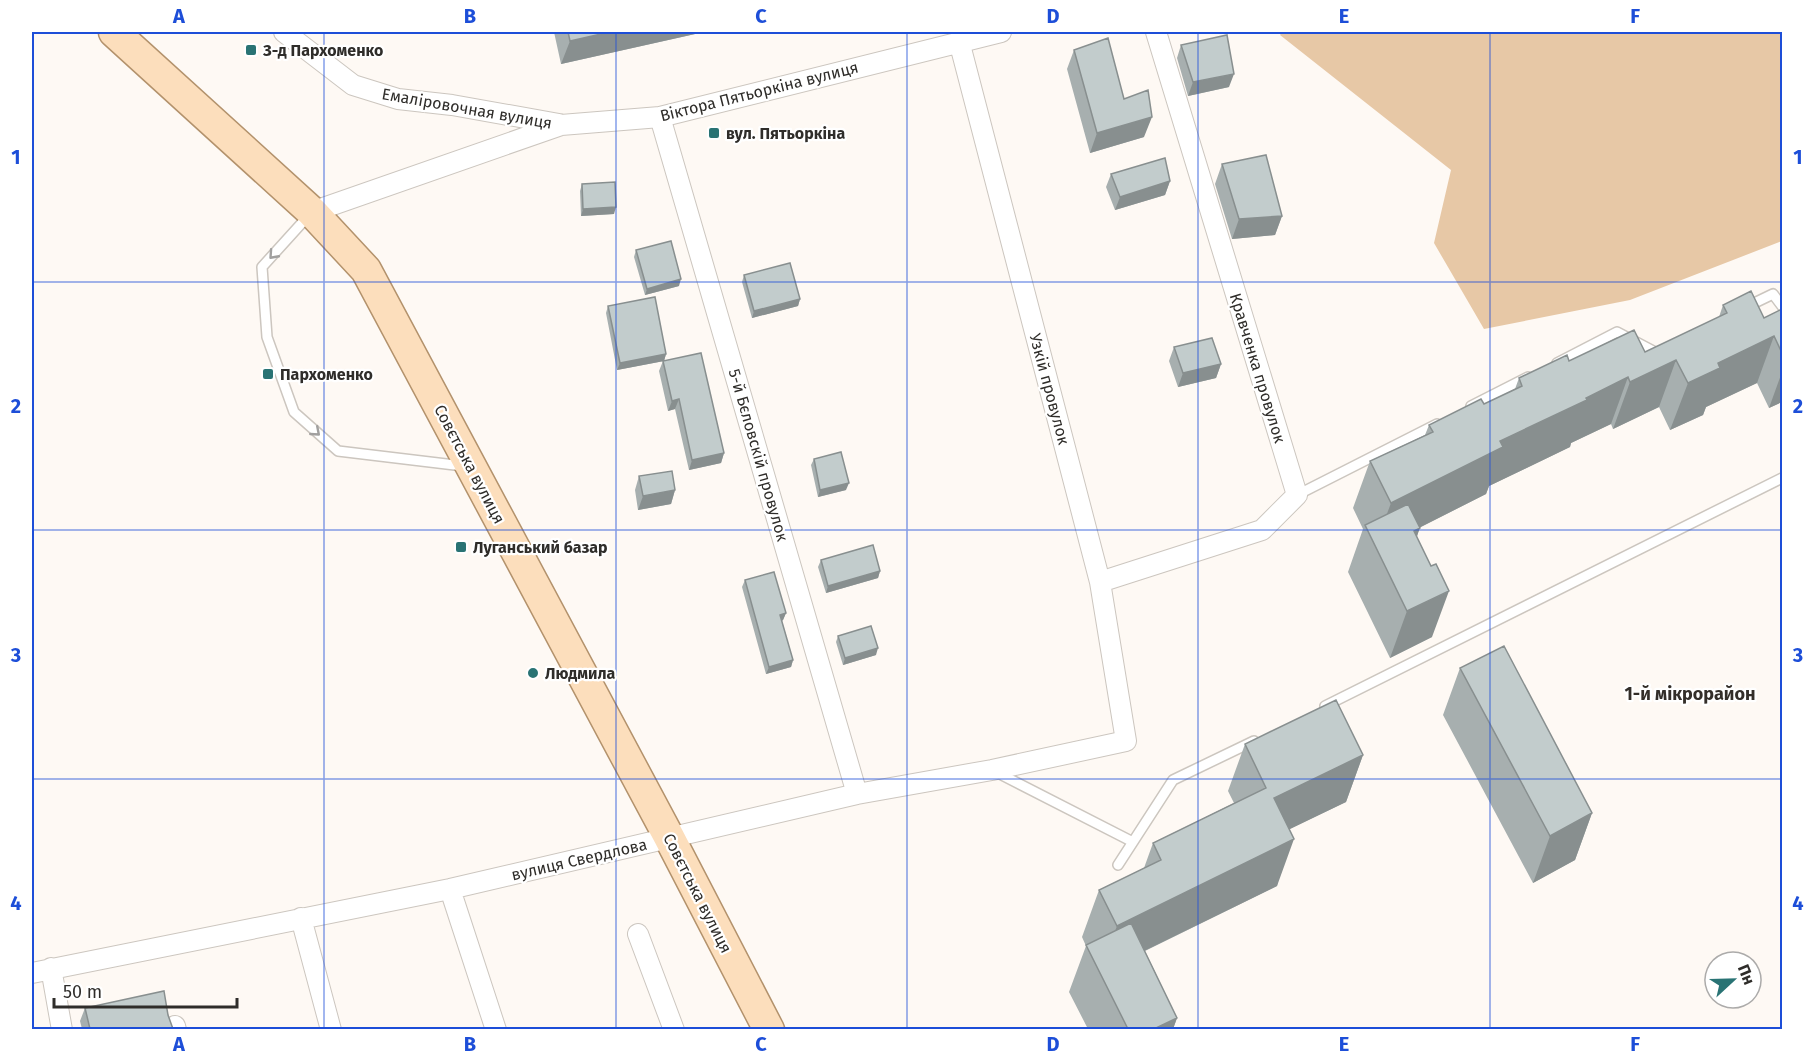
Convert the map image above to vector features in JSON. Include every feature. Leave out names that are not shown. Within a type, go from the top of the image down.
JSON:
[{"type":"main road","name":"Совєтська вулиця","points":[[114,32],[312,212],[366,270],[769,1029]]},
{"type":"street","name":"Емаліровочная вулиця","points":[[284,32],[353,85],[398,99],[452,105],[561,125]]},
{"type":"street","name":"Віктора Пятьоркіна вулиця","points":[[312,212],[561,125],[660,117],[1001,32]]},
{"type":"street","name":"Кравченка провулок","points":[[1156,32],[1297,495]]},
{"type":"street","name":"Узкій провулок","points":[[959,41],[1100,582],[1126,741]]},
{"type":"street","name":"5-й Бєловскій провулок","points":[[660,117],[857,794]]},
{"type":"street","points":[[1100,582],[1262,530],[1297,495]]},
{"type":"street","name":"вулиця Свердлова","points":[[32,973],[450,889],[857,794],[992,770],[1126,741]]},
{"type":"street","points":[[450,889],[496,1029]]},
{"type":"street","points":[[301,918],[331,1029]]},
{"type":"street","points":[[638,934],[674,1029]]},
{"type":"street","points":[[51,968],[62,1029]]},
{"type":"lane","points":[[312,212],[262,267],[267,337],[294,412],[338,452],[471,467]]},
{"type":"lane","points":[[1741,310],[1773,294],[1782,306]]},
{"type":"lane","points":[[1553,365],[1617,332],[1657,353],[1667,348]]},
{"type":"lane","points":[[1457,414],[1542,370]]},
{"type":"lane","points":[[1297,495],[1446,419]]},
{"type":"lane","points":[[1318,709],[1782,478]]},
{"type":"lane","points":[[1118,866],[1173,780],[1266,735]]},
{"type":"lane","points":[[992,770],[1134,842]]},
{"type":"shaded area","points":[[1282,32],[1782,32],[1782,241],[1630,300],[1484,329],[1434,243],[1451,170],[1280,35]]},
{"type":"building","points":[[568,32],[610,32],[570,41]]},
{"type":"building","points":[[1227,35],[1234,74],[1193,82],[1181,45]]},
{"type":"building","points":[[1108,38],[1124,99],[1148,90],[1152,117],[1097,133],[1074,50]]},
{"type":"building","points":[[1266,155],[1282,216],[1239,219],[1222,164]]},
{"type":"building","points":[[1165,158],[1170,181],[1120,197],[1111,174]]},
{"type":"building","points":[[615,182],[616,207],[583,209],[582,184]]},
{"type":"building","points":[[671,241],[681,279],[647,289],[636,250]]},
{"type":"building","points":[[790,263],[800,299],[754,311],[744,275]]},
{"type":"building","points":[[1751,291],[1764,318],[1782,309],[1782,353],[1774,336],[1718,363],[1720,368],[1688,383],[1676,360],[1630,382],[1628,377],[1586,398],[1587,400],[1500,441],[1503,447],[1391,503],[1370,461],[1433,432],[1429,425],[1481,399],[1484,404],[1522,386],[1519,378],[1567,355],[1569,361],[1634,330],[1645,352],[1727,313],[1723,305]]},
{"type":"building","points":[[655,297],[666,354],[620,363],[608,306]]},
{"type":"building","points":[[1212,338],[1221,364],[1183,373],[1174,347]]},
{"type":"building","points":[[701,353],[724,453],[692,460],[679,399],[672,401],[663,361]]},
{"type":"building","points":[[841,452],[849,483],[820,490],[814,459]]},
{"type":"building","points":[[672,471],[675,490],[643,496],[639,476]]},
{"type":"building","points":[[1408,504],[1420,528],[1414,531],[1431,566],[1436,564],[1449,591],[1407,611],[1365,525]]},
{"type":"building","points":[[873,545],[880,571],[828,586],[821,560]]},
{"type":"building","points":[[774,572],[786,613],[780,615],[793,660],[769,667],[745,580]]},
{"type":"building","points":[[871,626],[878,648],[845,658],[838,636]]},
{"type":"building","points":[[1504,646],[1592,813],[1550,836],[1460,668]]},
{"type":"building","points":[[1336,700],[1363,755],[1274,798],[1294,839],[1117,926],[1099,890],[1161,860],[1153,843],[1266,788],[1245,744]]},
{"type":"building","points":[[1131,923],[1177,1018],[1154,1029],[1128,1029],[1086,945]]},
{"type":"building","points":[[164,991],[173,1029],[90,1029],[85,1008]]},
{"type":"place","name":"З-д Пархоменко","points":[[251,50]]},
{"type":"place","name":"вул. Пятьоркіна","points":[[714,133]]},
{"type":"place","name":"Пархоменко","points":[[268,374]]},
{"type":"place","name":"Луганський базар","points":[[461,547]]},
{"type":"place","name":"Людмила","points":[[533,673]]},
{"type":"district","name":"1-й мікрорайон","points":[[1690,694]]}]
